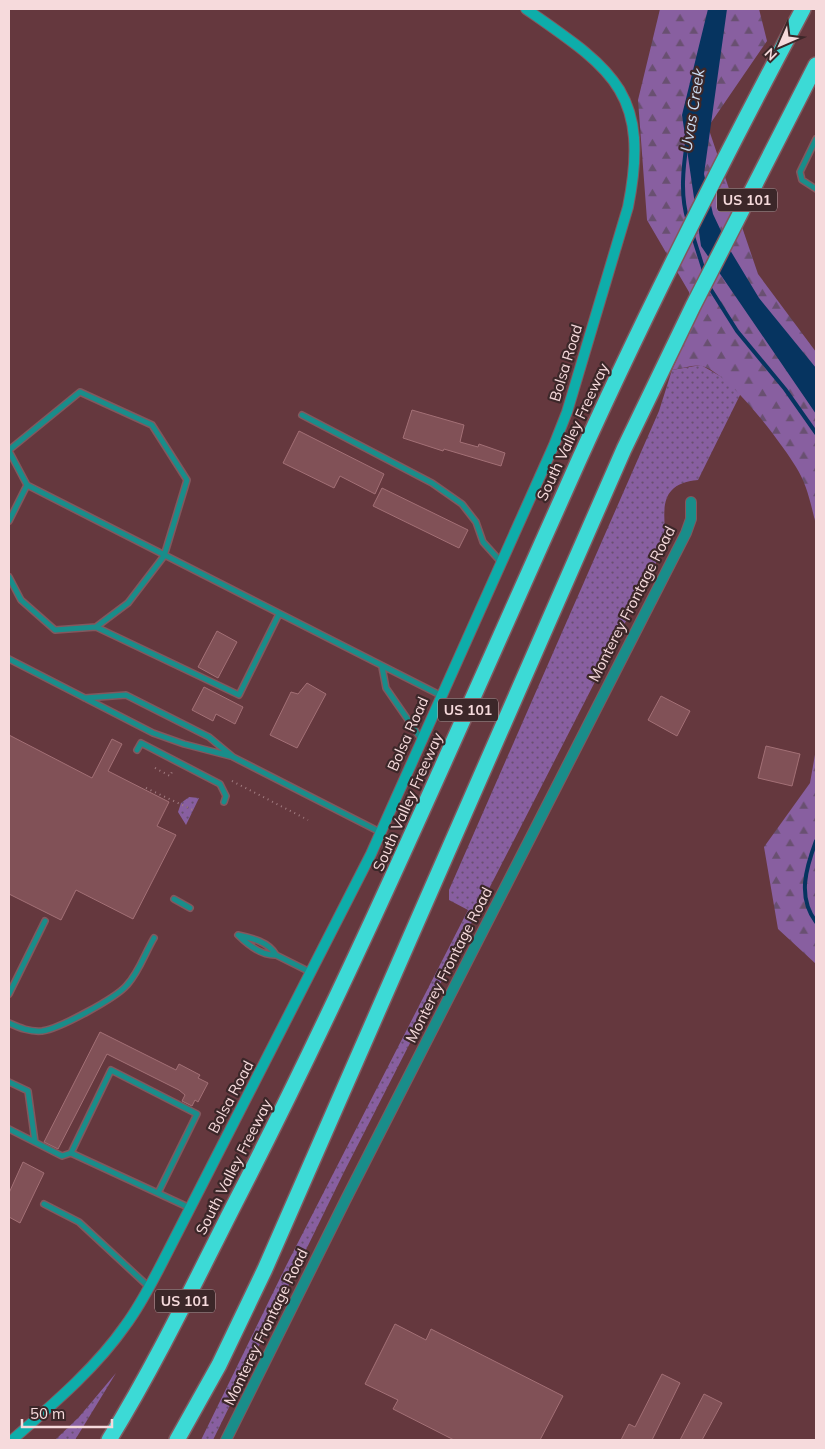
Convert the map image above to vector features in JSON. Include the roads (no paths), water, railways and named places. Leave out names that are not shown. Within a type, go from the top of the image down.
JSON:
[{"type":"highway","name":"South Valley Freeway","points":[[109,1439],[173,1324],[338,997],[412,836],[595,424],[710,188],[803,9]]},
{"type":"highway","name":"US 101","points":[[177,1440],[219,1365],[265,1269],[602,498],[693,306],[816,65]]},
{"type":"main road","name":"Bolsa Road","points":[[12,1440],[69,1389],[106,1350],[125,1326],[149,1287],[312,973],[380,833],[567,412],[628,207],[634,164],[634,132],[623,94],[597,60],[526,9]]},
{"type":"street","name":"Monterey Frontage Road","points":[[226,1440],[345,1201],[686,533],[691,519],[691,502]]},
{"type":"lane","points":[[816,139],[800,172],[802,180],[816,188]]},
{"type":"lane","points":[[96,627],[128,603],[164,556],[188,480],[152,425],[80,392],[9,451],[27,485],[164,556],[382,667],[442,696]]},
{"type":"lane","points":[[302,415],[432,483],[462,504],[476,522],[483,542],[502,562]]},
{"type":"lane","points":[[9,521],[27,485]]},
{"type":"lane","points":[[9,577],[21,600],[55,630],[96,627],[239,695],[279,614]]},
{"type":"lane","points":[[9,659],[153,732],[184,744],[233,757]]},
{"type":"lane","points":[[382,667],[386,688],[422,740]]},
{"type":"lane","points":[[85,698],[126,695],[209,737],[233,757],[380,833]]},
{"type":"lane","points":[[137,750],[141,743],[220,784],[226,796],[224,802]]},
{"type":"lane","points":[[174,899],[190,908]]},
{"type":"lane","points":[[9,994],[45,921]]},
{"type":"lane","points":[[276,954],[268,955],[248,945],[238,935],[252,938],[272,948],[276,954],[312,973]]},
{"type":"lane","points":[[9,1023],[22,1030],[43,1031],[63,1024],[118,993],[134,975],[154,938]]},
{"type":"lane","points":[[71,1153],[111,1070],[197,1114],[158,1193]]},
{"type":"lane","points":[[9,1082],[28,1091],[35,1142]]},
{"type":"lane","points":[[9,1129],[62,1156],[71,1153],[190,1208]]},
{"type":"lane","points":[[44,1204],[79,1222],[149,1287]]},
{"type":"water","points":[[708,9],[727,9],[704,174],[713,214],[730,250],[759,298],[816,368],[816,414],[701,246],[682,115]]},
{"type":"waterway","name":"Uvas Creek","points":[[687,142],[683,172],[683,192],[688,221]]},
{"type":"waterway","points":[[692,233],[705,274]]},
{"type":"waterway","name":"Uvas Creek","points":[[708,285],[737,331],[785,389],[816,433]]},
{"type":"waterway","name":"Uvas Creek","points":[[816,841],[805,882],[807,903],[816,922]]}]
